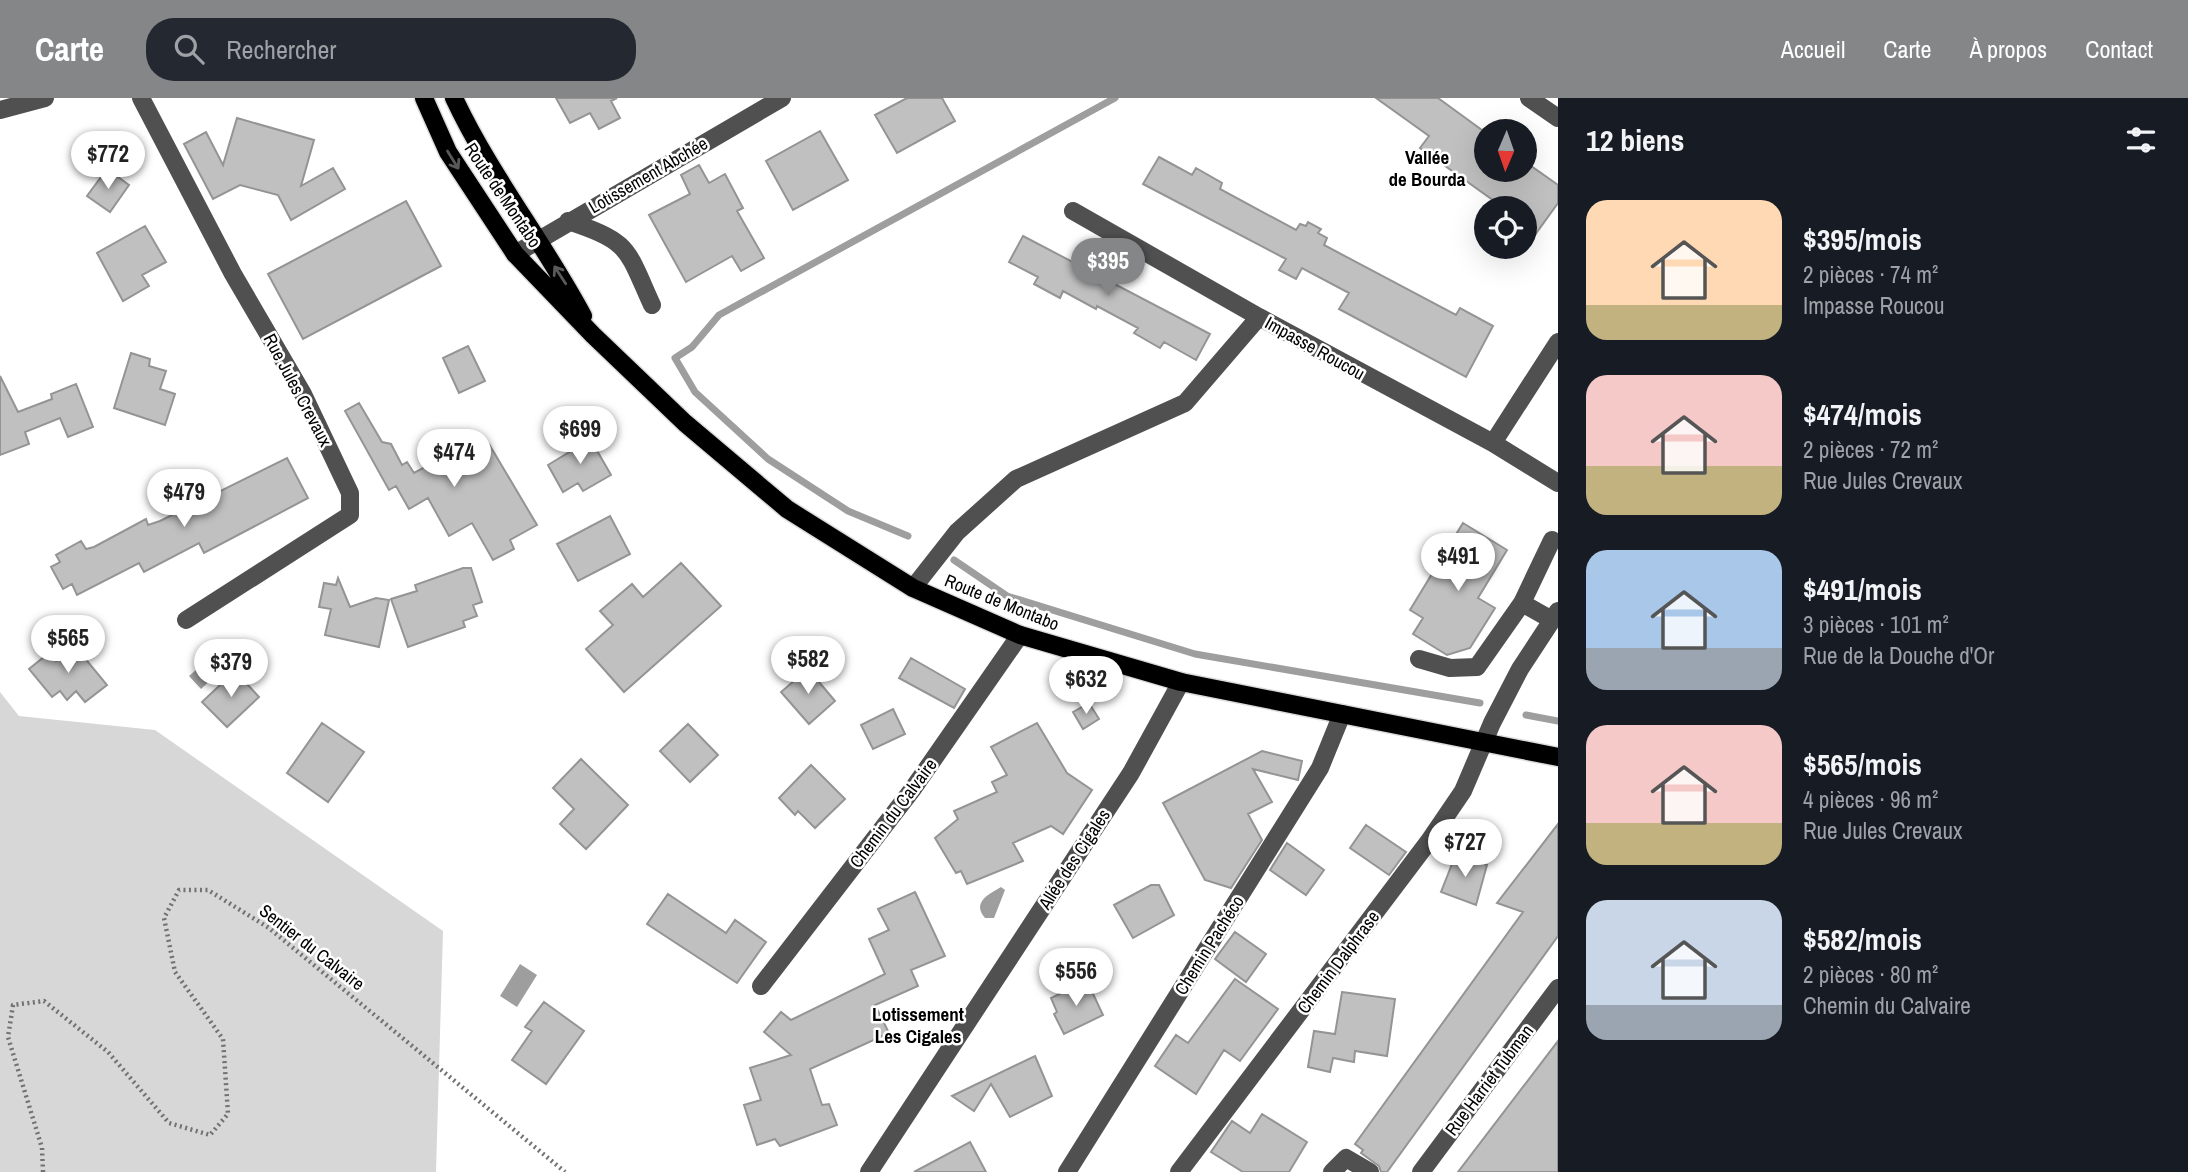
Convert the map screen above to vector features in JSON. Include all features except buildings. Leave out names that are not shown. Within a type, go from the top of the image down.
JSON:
[{"type":"main road","name":"Route de Montabo","points":[[424,98],[448,152],[515,254],[593,334],[685,423],[788,509],[913,588],[1020,635],[1181,682],[1558,757]]},
{"type":"main road","name":"Route de Montabo","points":[[454,98],[478,148],[564,280],[593,334]]},
{"type":"street","points":[[0,110],[45,98]]},
{"type":"street","name":"Rue Jules Crevaux","points":[[141,98],[233,274],[303,394],[350,493],[350,515],[186,620]]},
{"type":"street","name":"Lotissement Abchée","points":[[515,254],[568,220],[782,98]]},
{"type":"street","points":[[1529,98],[1558,118]]},
{"type":"street","name":"Impasse Roucou","points":[[1073,211],[1259,317],[1493,443],[1558,483]]},
{"type":"street","points":[[568,220],[602,232],[625,247],[652,305]]},
{"type":"street","points":[[913,588],[957,532],[1016,479],[1185,404],[1259,317]]},
{"type":"street","points":[[1493,443],[1558,342]]},
{"type":"street","points":[[1419,659],[1450,668],[1477,667],[1522,603],[1552,540]]},
{"type":"street","points":[[1522,603],[1555,616]]},
{"type":"street","name":"Chemin Dalphrase","points":[[1179,1172],[1429,841],[1463,791],[1520,669],[1555,616]]},
{"type":"street","name":"Chemin du Calvaire","points":[[761,986],[912,790],[1020,635]]},
{"type":"street","name":"Allée des Cigales","points":[[869,1172],[1130,773],[1181,682]]},
{"type":"street","name":"Chemin Pachéco","points":[[1067,1172],[1320,768],[1342,713]]},
{"type":"street","name":"Rue Harriet Tubman","points":[[1421,1172],[1558,988]]},
{"type":"street","points":[[1332,1172],[1346,1158],[1370,1172]]},
{"type":"path","name":"Sentier du Calvaire","points":[[43,1172],[42,1148],[8,1037],[13,1005],[44,1000],[108,1052],[169,1123],[210,1135],[228,1114],[223,1039],[175,972],[164,918],[179,890],[208,890],[269,928],[565,1172]]},
{"type":"shaded area","points":[[217,651],[228,664],[201,689],[189,676]]},
{"type":"shaded area","points":[[0,692],[19,716],[155,730],[443,931],[436,1172],[0,1172]]},
{"type":"shaded area","points":[[1001,887],[1005,890],[994,918],[985,918],[980,908],[983,900]]},
{"type":"shaded area","points":[[520,964],[537,975],[517,1007],[500,996]]},
{"type":"waterway","points":[[908,536],[848,511],[768,459],[695,392],[675,358],[692,347],[719,315],[1115,98]]},
{"type":"waterway","points":[[954,560],[1007,596],[1195,654],[1480,703]]},
{"type":"waterway","points":[[1526,715],[1558,721]]},
{"type":"district","name":"Vallée de Bourda","points":[[1427,168]]},
{"type":"district","name":"Lotissement Les Cigales","points":[[918,1025]]}]
